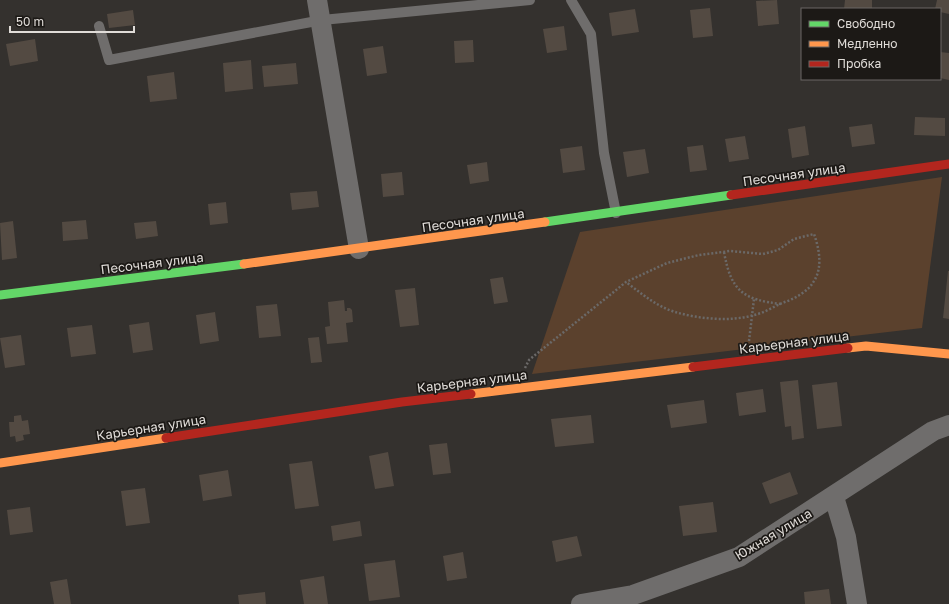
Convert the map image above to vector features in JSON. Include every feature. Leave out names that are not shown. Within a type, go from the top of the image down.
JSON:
[{"type":"street","points":[[318,0],[359,249]]},
{"type":"street","name":"Песочная улица","points":[[0,295],[359,249],[949,164]]},
{"type":"street","name":"Карьерная улица","points":[[0,463],[402,402],[866,346],[949,354]]},
{"type":"street","name":"Южная улица","points":[[581,604],[633,595],[739,557],[834,497],[933,431],[949,425]]},
{"type":"street","points":[[834,497],[846,537],[857,604]]},
{"type":"lane","points":[[99,26],[109,60],[322,20],[530,0]]},
{"type":"lane","points":[[571,0],[591,34],[604,153],[616,213]]},
{"type":"path","points":[[516,388],[529,360],[626,282],[667,263],[699,255],[724,252],[763,254],[778,250],[794,239],[814,234],[819,248],[819,262],[815,280],[794,299],[752,316],[731,318],[700,317],[675,312],[652,302],[626,282]]},
{"type":"path","points":[[724,252],[729,277],[737,288],[754,299],[782,304]]},
{"type":"path","points":[[749,343],[754,299]]},
{"type":"shaded area","points":[[942,177],[922,328],[532,374],[580,232]]},
{"type":"building","points":[[777,0],[779,24],[758,26],[756,1]]},
{"type":"building","points":[[845,0],[872,0],[872,8],[844,8]]},
{"type":"building","points":[[937,0],[949,0],[949,14],[941,12],[941,8],[935,8]]},
{"type":"building","points":[[710,8],[713,36],[693,38],[690,10]]},
{"type":"building","points":[[635,9],[639,32],[612,36],[609,13]]},
{"type":"building","points":[[133,10],[135,25],[109,28],[107,14]]},
{"type":"building","points":[[564,26],[567,50],[547,53],[543,29]]},
{"type":"building","points":[[35,39],[38,61],[10,66],[6,44]]},
{"type":"building","points":[[473,40],[474,62],[455,63],[454,41]]},
{"type":"building","points":[[383,46],[387,73],[367,76],[363,49]]},
{"type":"building","points":[[941,52],[949,53],[949,80],[941,78]]},
{"type":"building","points":[[251,60],[253,89],[225,92],[223,63]]},
{"type":"building","points":[[296,63],[298,84],[264,87],[262,66]]},
{"type":"building","points":[[174,72],[177,99],[150,102],[147,76]]},
{"type":"building","points":[[915,117],[945,118],[945,136],[914,135]]},
{"type":"building","points":[[872,124],[875,144],[852,147],[849,127]]},
{"type":"building","points":[[805,126],[809,155],[792,158],[788,129]]},
{"type":"building","points":[[745,136],[749,159],[729,162],[725,139]]},
{"type":"building","points":[[703,145],[707,170],[690,172],[687,147]]},
{"type":"building","points":[[582,146],[585,170],[563,173],[560,149]]},
{"type":"building","points":[[645,149],[649,173],[627,177],[623,152]]},
{"type":"building","points":[[487,162],[489,181],[470,184],[467,165]]},
{"type":"building","points":[[402,172],[404,195],[383,197],[381,174]]},
{"type":"building","points":[[317,191],[319,207],[292,210],[290,193]]},
{"type":"building","points":[[226,202],[228,223],[210,225],[208,204]]},
{"type":"building","points":[[86,220],[88,239],[63,241],[62,222]]},
{"type":"building","points":[[13,221],[17,258],[2,260],[0,223]]},
{"type":"building","points":[[156,221],[158,236],[136,239],[134,223]]},
{"type":"building","points":[[949,271],[949,319],[943,318]]},
{"type":"building","points":[[503,277],[508,302],[494,304],[490,279]]},
{"type":"building","points":[[415,288],[419,325],[400,327],[395,290]]},
{"type":"building","points":[[344,300],[345,311],[347,311],[347,308],[352,310],[353,322],[346,323],[348,342],[327,344],[325,327],[330,326],[328,302]]},
{"type":"building","points":[[277,304],[281,336],[259,338],[256,306]]},
{"type":"building","points":[[215,312],[219,341],[200,344],[196,315]]},
{"type":"building","points":[[149,322],[153,350],[133,353],[129,325]]},
{"type":"building","points":[[92,325],[96,354],[71,357],[67,328]]},
{"type":"building","points":[[21,335],[25,365],[5,368],[0,338]]},
{"type":"building","points":[[319,337],[322,362],[311,363],[308,338]]},
{"type":"building","points":[[798,380],[804,438],[792,440],[791,426],[785,427],[780,382]]},
{"type":"building","points":[[837,382],[842,426],[817,429],[812,385]]},
{"type":"building","points":[[763,389],[766,412],[739,416],[736,393]]},
{"type":"building","points":[[704,400],[707,423],[671,428],[667,405]]},
{"type":"building","points":[[21,415],[22,421],[28,420],[30,434],[23,435],[24,440],[16,442],[15,436],[10,437],[9,422],[14,422],[14,416]]},
{"type":"building","points":[[591,415],[594,443],[555,447],[551,419]]},
{"type":"building","points":[[447,443],[451,473],[433,475],[429,445]]},
{"type":"building","points":[[388,452],[394,486],[375,489],[369,456]]},
{"type":"building","points":[[312,461],[319,506],[295,509],[289,464]]},
{"type":"building","points":[[228,470],[232,496],[203,501],[199,475]]},
{"type":"building","points":[[790,472],[798,494],[770,504],[762,483]]},
{"type":"building","points":[[145,488],[150,523],[126,526],[121,491]]},
{"type":"building","points":[[713,502],[717,532],[683,536],[679,506]]},
{"type":"building","points":[[30,507],[33,532],[10,535],[7,510]]},
{"type":"building","points":[[360,521],[362,536],[333,541],[331,526]]},
{"type":"building","points":[[577,536],[582,556],[556,562],[552,541]]},
{"type":"building","points":[[463,552],[467,578],[447,581],[443,556]]},
{"type":"building","points":[[395,560],[400,597],[369,601],[364,564]]},
{"type":"building","points":[[324,576],[328,604],[304,604],[300,580]]},
{"type":"building","points":[[67,579],[71,604],[54,604],[50,582]]},
{"type":"building","points":[[829,589],[831,604],[805,604],[804,592]]},
{"type":"building","points":[[265,592],[266,604],[239,604],[238,595]]},
{"type":"traffic: fast","points":[[545,222],[731,195]]},
{"type":"traffic: fast","points":[[0,295],[244,264]]},
{"type":"traffic: slow","points":[[244,264],[545,222]]},
{"type":"traffic: slow","points":[[848,348],[866,346],[949,354]]},
{"type":"traffic: slow","points":[[471,394],[693,367]]},
{"type":"traffic: slow","points":[[0,463],[166,438]]},
{"type":"traffic: jam","points":[[731,195],[949,164]]},
{"type":"traffic: jam","points":[[693,367],[848,348]]},
{"type":"traffic: jam","points":[[166,438],[402,402],[471,394]]}]
